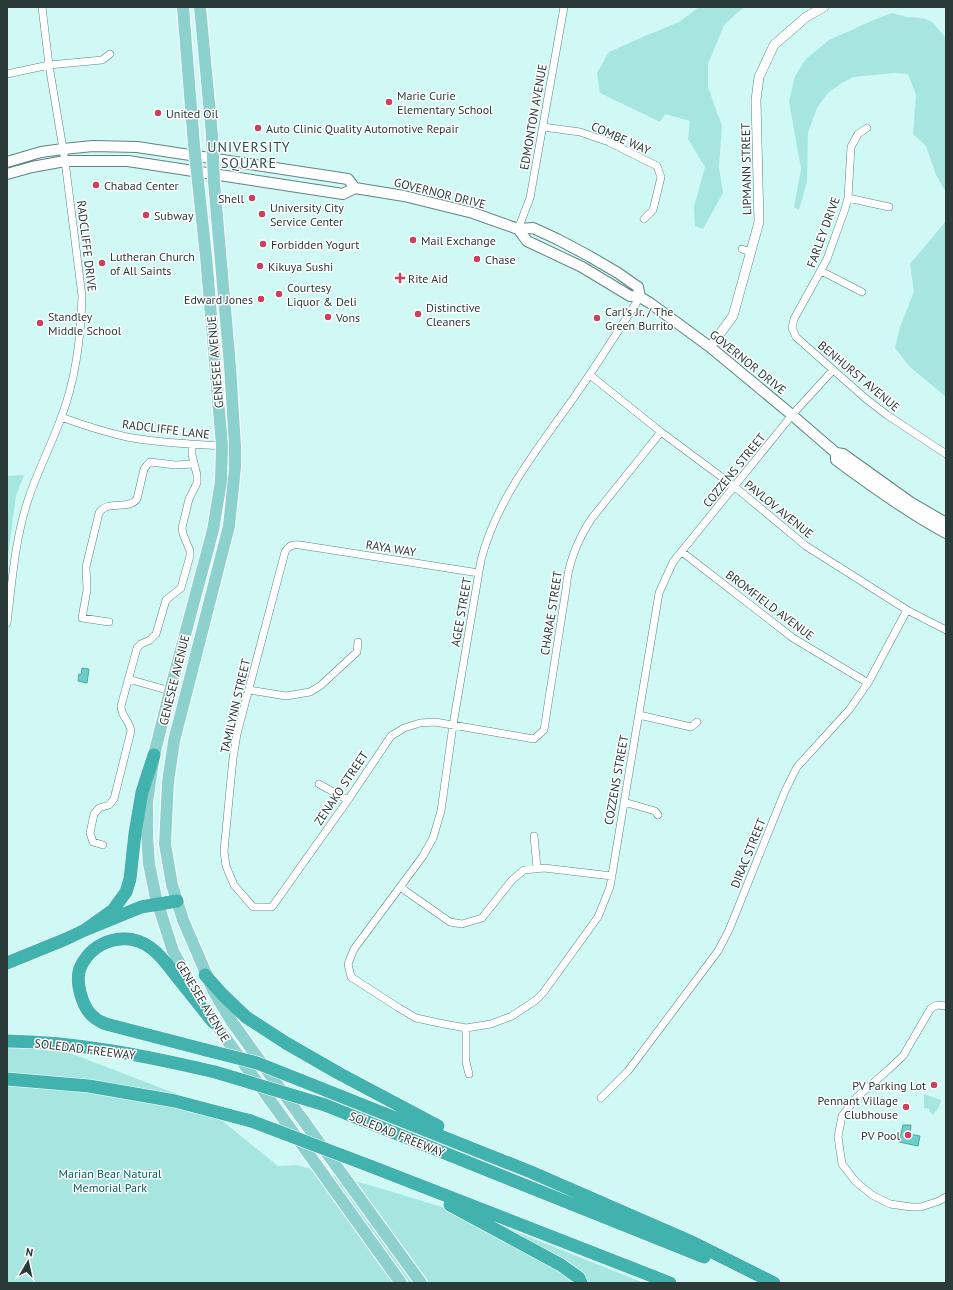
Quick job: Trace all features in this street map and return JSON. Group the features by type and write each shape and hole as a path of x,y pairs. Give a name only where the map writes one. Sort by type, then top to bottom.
{"highway":[{"path":"85,930 113,910 126,892 130,878 135,833 142,792 154,755"},
{"path":"7,963 141,907 177,901"},
{"path":"213,1022 163,959 150,947 132,939 115,939 102,944 89,954 81,967 79,980 80,993 84,1004 94,1018 106,1024 257,1064 300,1080 531,1172 694,1243 774,1283"},
{"path":"205,975 246,1017 286,1043 340,1074 430,1122 531,1172"},
{"name":"SOLEDAD FREEWAY","path":"7,1041 77,1046 140,1055 216,1072 325,1105 771,1283"},
{"path":"7,1079 89,1086 175,1101 251,1121 670,1283"},
{"path":"399,1178 561,1265 579,1278 581,1283"}],"main road":[{"name":"GENESEE AVENUE","path":"183,7 196,171 206,263 222,446 221,481 213,530 154,755 147,802 149,864 153,889 173,951 213,1022 401,1283"},
{"name":"GENESEE AVENUE","path":"200,7 212,135 213,174 230,366 235,468 229,526 174,741 168,782 165,844 172,885 183,920 205,975 232,1022 421,1283"},
{"name":"GOVERNOR DRIVE","path":"7,162 41,152 63,149 93,146 137,147 348,179 354,188"},
{"name":"GOVERNOR DRIVE","path":"7,174 32,167 65,161 128,161 343,194 354,188 417,199 473,213 518,229 533,228 589,256 618,273 638,286 640,297"},
{"name":"GOVERNOR DRIVE","path":"518,229 527,241 582,267 630,296 640,297 710,347 836,453 843,454 910,502 946,523"},
{"name":"GOVERNOR DRIVE","path":"836,453 836,460 866,483 905,509 946,533"},
{"path":"170,691 186,698"}],"street":[{"name":"RADCLIFFE DRIVE","path":"7,622 19,530 28,499 61,417 74,373 80,344 82,296 65,161 49,66 42,7"},
{"name":"EDMONTON AVENUE","path":"518,229 530,198 564,7"},
{"name":"LIPMANN STREET","path":"710,347 733,316 746,251 759,222 756,100 759,77 774,45 806,17 824,7"},
{"path":"7,74 49,66 102,60 110,54"},
{"name":"COMBE WAY","path":"543,127 580,132 609,142 657,166 661,177 653,210 644,219"},
{"name":"FARLEY DRIVE","path":"794,319 827,259 848,198 851,146 858,134 867,128"},
{"path":"848,198 889,207"},
{"path":"821,271 862,292"},
{"name":"AGEE STREET","path":"354,949 400,887 433,838 441,811 453,725 479,573 486,543 493,523 519,477 590,375 640,297"},
{"name":"BENHURST AVENUE","path":"794,319 792,328 796,337 833,370 887,415 946,454"},
{"name":"COZZENS STREET","path":"354,949 348,964 351,977 416,1018 466,1028 491,1024 512,1016 536,1000 543,993 598,917 610,887 659,594 673,562 792,415 833,370"},
{"name":"PAVLOV AVENUE","path":"590,375 661,432 735,487 806,546 907,610 946,630"},
{"name":"RADCLIFFE LANE","path":"61,417 91,428 126,436 167,443 222,446"},
{"name":"CHARAE STREET","path":"453,725 534,739 544,730 567,574 576,546 592,518 661,432"},
{"path":"103,845 93,842 90,833 94,814 99,808 109,805 114,799 131,731 130,725 121,712 121,706 137,648 141,644 150,640 156,634 166,600 181,588 190,556 190,551 182,528 189,499 197,483 197,475 192,455 192,444"},
{"path":"109,622 82,618 87,590 86,567 99,513 102,508 107,506 134,503 137,499 144,469 150,462 175,465 194,464"},
{"name":"TAMILYNN STREET","path":"272,907 253,907 234,885 226,866 224,851 233,758 237,734 285,552 287,548 294,544 300,545"},
{"name":"RAYA WAY","path":"300,545 479,573"},
{"name":"BROMFIELD AVENUE","path":"682,552 793,638 868,683"},
{"name":"DIRAC STREET","path":"601,1098 628,1071 718,951 729,930 785,791 797,767 849,710 868,683 907,610"},
{"path":"249,690 286,696 310,692 320,686 358,652 358,642"},
{"path":"128,680 170,691"},
{"path":"639,715 691,727 697,722"},
{"name":"ZENAKO STREET","path":"272,907 348,800 391,736 404,728 420,723 435,722 453,725"},
{"path":"320,784 348,800"},
{"path":"624,802 655,810 658,815"},
{"path":"534,836 537,868"},
{"path":"400,887 450,922 462,924 482,918 512,880 524,870 537,868 612,876"},
{"path":"946,1006 937,1005 931,1008 902,1056 853,1102 842,1116 838,1137 842,1164 856,1182 872,1195 890,1204 911,1207 921,1207 940,1201 946,1197"},
{"path":"466,1028 466,1062 469,1074"}],"green space":[{"path":"699,7 744,7 724,25 708,64 708,87 722,126 719,167 723,193 703,229 695,226 694,207 705,167 688,139 690,121 665,114 660,122 600,93 597,73 609,52 679,22"},
{"path":"892,13 907,17 923,18 932,22 946,38 946,192 936,175 926,146 913,134 916,95 908,74 894,73 853,77 828,93 817,108 808,133 807,182 799,210 794,207 801,169 789,101 795,76 806,59 829,40"},
{"path":"946,221 946,397 909,366 895,348 900,327 914,292 910,264"},
{"path":"24,475 16,496 7,562 7,476"},
{"name":"Marian Bear Natural Memorial Park","path":"7,1034 23,1035 200,1103 278,1166 297,1165 383,1189 494,1223 644,1283 7,1283"},
{"path":"924,1094 941,1100 939,1107 933,1115 929,1111 930,1109 924,1108"}],"shaded area":[{"path":"82,668 89,669 87,683 78,681"},
{"name":"PV Pool","path":"903,1125 911,1125 910,1134 920,1136 918,1146 899,1142"}],"place":[{"name":"Marie Curie Elementary School","path":"389,102"},
{"name":"United Oil","path":"158,113"},
{"name":"Auto Clinic Quality Automotive Repair","path":"258,128"},
{"name":"Chabad Center","path":"96,185"},
{"name":"Shell","path":"252,198"},
{"name":"University City Service Center","path":"262,214"},
{"name":"Subway","path":"146,215"},
{"name":"Mail Exchange","path":"413,240"},
{"name":"Forbidden Yogurt","path":"263,244"},
{"name":"Chase","path":"477,259"},
{"name":"Lutheran Church of All Saints","path":"102,263"},
{"name":"Kikuya Sushi","path":"260,266"},
{"name":"Rite Aid","path":"400,278"},
{"name":"Courtesy Liquor & Deli","path":"279,294"},
{"name":"Edward Jones","path":"261,299"},
{"name":"Distinctive Cleaners","path":"418,314"},
{"name":"Vons","path":"328,317"},
{"name":"Carl's Jr. / The Green Burrito","path":"597,318"},
{"name":"Standley Middle School","path":"40,323"},
{"name":"PV Parking Lot","path":"934,1085"},
{"name":"Pennant Village Clubhouse","path":"906,1107"},
{"name":"PV Pool","path":"908,1135"}],"district":[{"name":"UNIVERSITY SQUARE","path":"249,156"}]}
